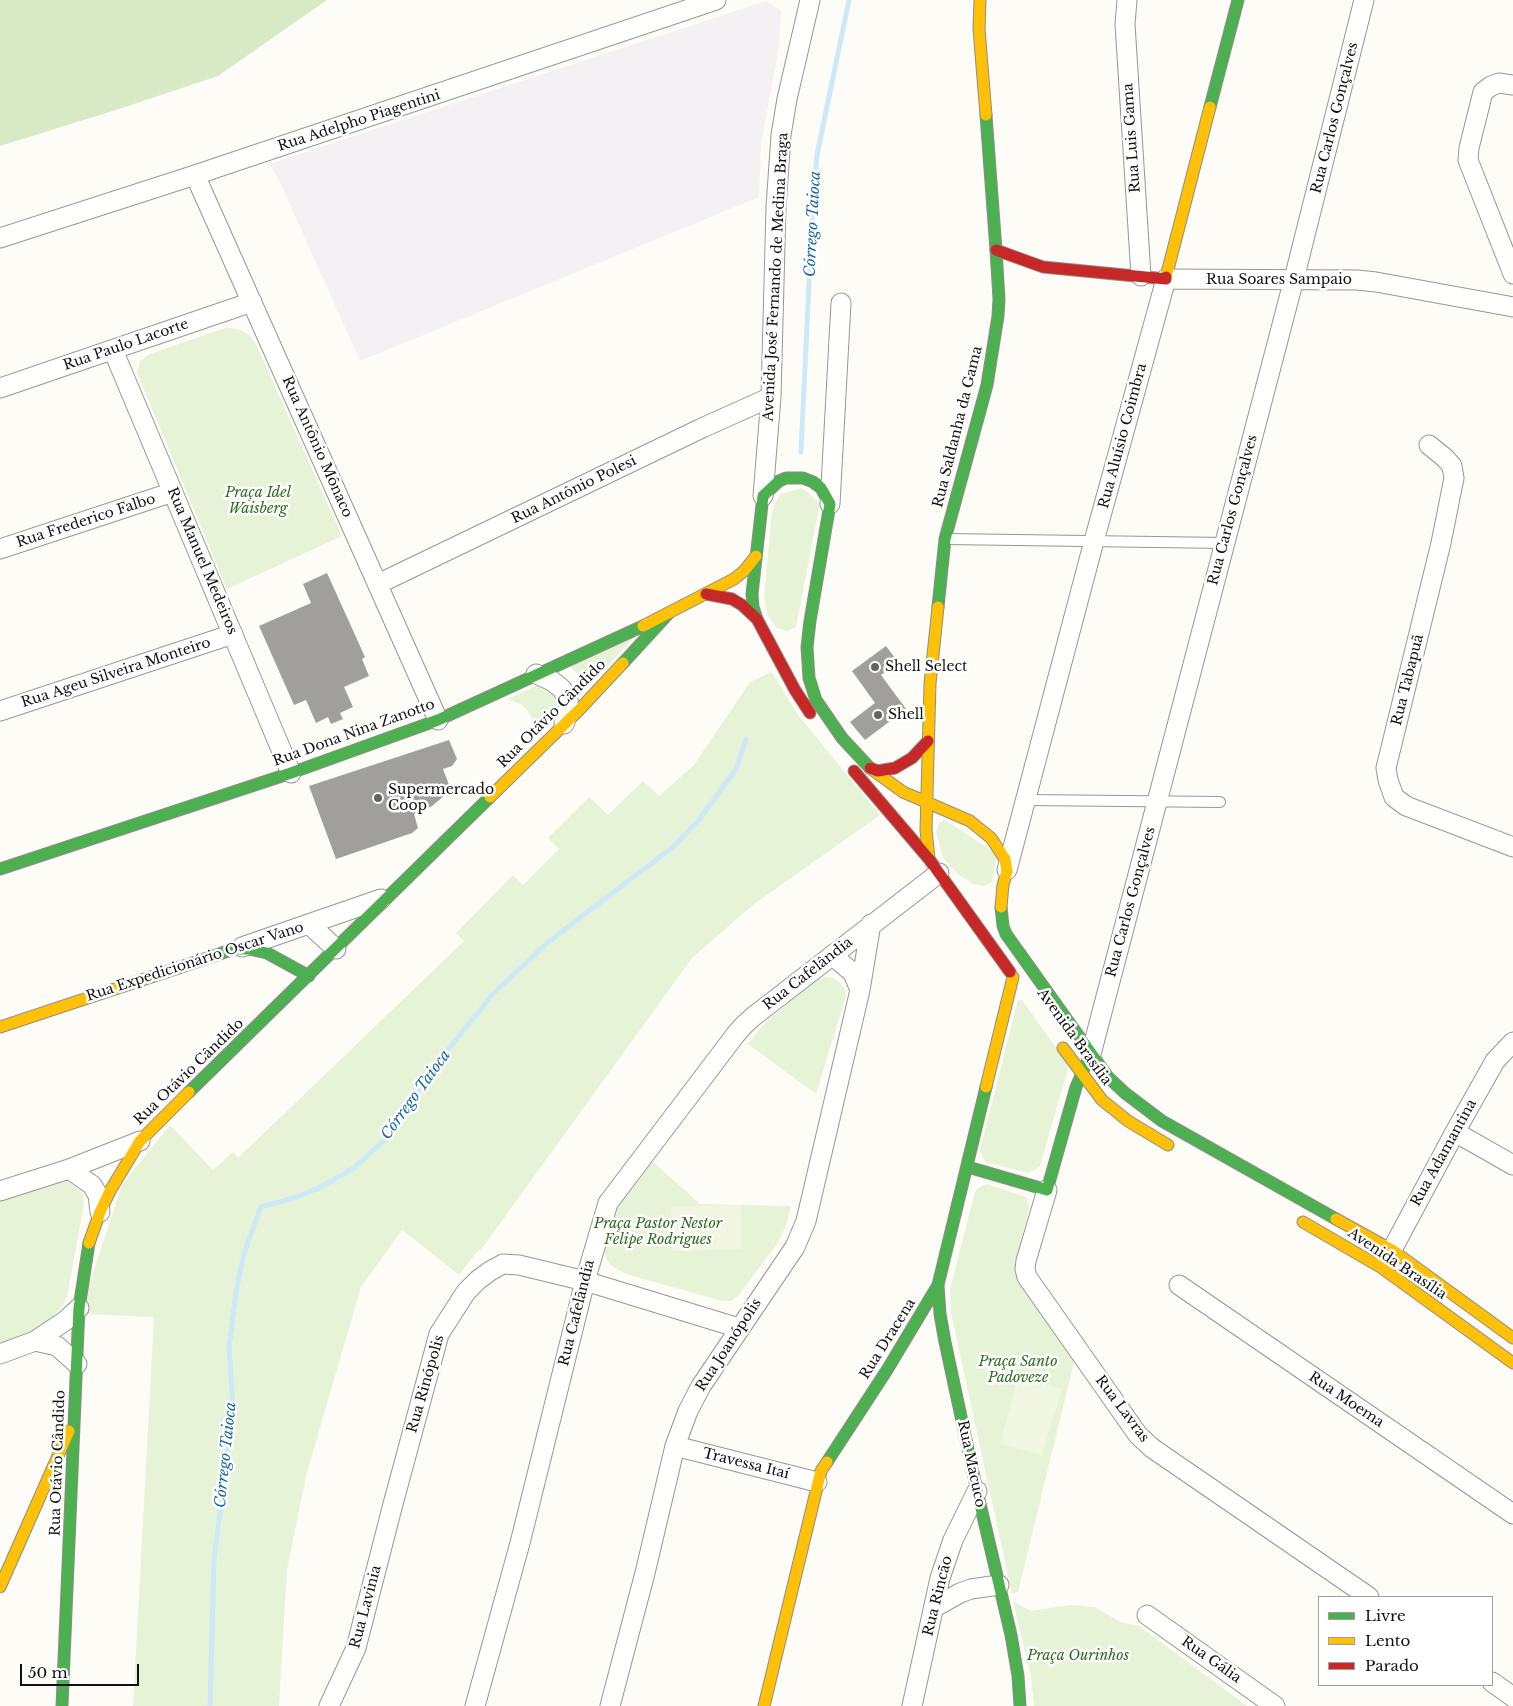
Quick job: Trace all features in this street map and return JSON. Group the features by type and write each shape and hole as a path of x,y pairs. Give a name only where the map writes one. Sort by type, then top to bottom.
{"main road":[{"name":"Rua Saldanha da Gama","path":"938,872 926,841 928,741 930,684 945,539 987,385 994,348 999,299 979,29 980,0"},
{"name":"Rua Aluísio Coimbra","path":"1166,279 1238,0"},
{"name":"Rua Soares Sampaio","path":"996,250 1043,267 1166,279"},
{"name":"Rua Soares Sampaio","path":"1024,273 1043,267"},
{"path":"999,299 1008,288"},
{"path":"763,496 779,481 786,478 803,478 821,488 830,504 810,621 797,632"},
{"name":"Avenida José Fernando de Medina Braga","path":"760,624 751,599 763,496"},
{"name":"Rua Dona Nina Zanotto","path":"0,869 291,772 438,720 668,614 734,579 744,571 756,556"},
{"path":"706,594 732,599 742,605 770,633 778,636"},
{"name":"Rua Otávio Cândido","path":"62,1706 79,1308 88,1247 100,1212 125,1165 140,1141 579,710 668,614"},
{"name":"Avenida Brasília","path":"810,621 807,647 808,668 814,694 842,738 870,768 903,792 958,814 976,825 1002,851 1005,858 1005,878 1001,910 1003,926 1066,1036 1081,1073 1102,1100 1116,1112 1176,1149"},
{"path":"760,624 795,690 818,724"},
{"path":"870,768 884,771 895,768 912,758 928,741"},
{"name":"Avenida Brasília","path":"844,759 938,872 1023,990"},
{"path":"938,872 969,894"},
{"path":"990,893 1005,878"},
{"path":"234,949 267,953 309,976"},
{"name":"Rua Expedicionário Oscar Vano","path":"0,1027 234,949"},
{"name":"Rua Dracena","path":"764,1706 817,1482 824,1464 887,1370 938,1286 1013,977"},
{"name":"Avenida Brasília","path":"1066,1036 1091,1054 1114,1083 1162,1121 1392,1250 1513,1338"},
{"name":"Rua Carlos Gonçalves","path":"1081,1073 1091,1054"},
{"name":"Rua Lavras","path":"1047,1190 1081,1073"},
{"path":"968,1167 1047,1190"},
{"name":"Avenida Brasília","path":"1294,1217 1382,1268 1513,1363"},
{"name":"Rua Macuco","path":"938,1286 942,1342 1011,1634 1018,1676 1020,1706"},
{"path":"887,1370 910,1353"},
{"path":"0,1587 75,1416"}],"street":[{"name":"Rua Adelpho Piagentini","path":"0,238 195,175 716,0"},
{"name":"Avenida José Fernando de Medina Braga","path":"763,496 771,397 776,207 781,135 787,99 810,0"},
{"name":"Rua Luis Gama","path":"1127,0 1125,24 1141,276"},
{"name":"Rua Carlos Gonçalves","path":"1091,1054 1294,279 1364,0"},
{"path":"1513,85 1499,83 1483,92 1469,148 1468,160 1513,274"},
{"name":"Rua Antônio Mônaco","path":"195,175 438,720"},
{"name":"Rua Soares Sampaio","path":"1166,279 1294,279 1376,282 1513,307"},
{"name":"Rua Aluísio Coimbra","path":"1005,878 1094,541 1166,279"},
{"name":"Rua Paulo Lacorte","path":"0,388 252,302"},
{"path":"830,504 840,303"},
{"name":"Rua Manuel Medeiros","path":"113,350 291,772"},
{"name":"Rua Antônio Polesi","path":"378,584 771,397"},
{"name":"Rua Tabapuã","path":"1429,445 1452,466 1454,478 1441,543 1386,768 1388,780 1394,796 1406,806 1513,847"},
{"name":"Rua Frederico Falbo","path":"0,550 173,492"},
{"name":"Rua Ageu Silveira Monteiro","path":"0,711 233,634"},
{"path":"536,674 552,681 562,689 568,700 569,712 564,724"},
{"name":"Rua Cafelândia","path":"475,1706 520,1543 585,1281 604,1212 613,1194 736,1034 754,1016 938,872"},
{"name":"Rua Expedicionário Oscar Vano","path":"234,949 390,896"},
{"path":"308,924 336,949"},
{"name":"Rua Joanópolis","path":"610,1706 645,1573 675,1446 688,1412 701,1386 795,1247 806,1221 860,990 872,924"},
{"path":"831,956 839,960 853,973 860,990"},
{"path":"1066,1036 1100,1020"},
{"name":"Rua Adamantina","path":"1382,1268 1495,1061 1513,1042"},
{"path":"1455,1132 1513,1164"},
{"path":"0,1191 69,1168 140,1141"},
{"path":"69,1168 92,1185 98,1195 100,1212"},
{"name":"Rua Lavras","path":"1047,1190 1026,1261 1027,1277 1138,1435 1152,1448 1367,1596"},
{"name":"Rua Rinópolis","path":"393,1504 439,1334 466,1292 490,1270 503,1264 519,1264 585,1281 740,1328"},
{"name":"Rua Moema","path":"1179,1286 1513,1514"},
{"path":"0,1354 35,1341 65,1321 79,1308"},
{"path":"35,1341 57,1346 77,1364"},
{"name":"Travessa Itaí","path":"675,1446 817,1482"},
{"name":"Rua Rincão","path":"912,1706 940,1578 953,1540 977,1491"},
{"name":"Rua Lavinia","path":"329,1706 356,1648 393,1504"},
{"path":"934,1607 970,1588 999,1585"},
{"name":"Rua Gália","path":"1147,1615 1275,1706"},
{"path":"1493,1683 1513,1697"}],"lane":[{"path":"945,539 1225,543"},
{"path":"1027,800 1220,802"}],"shaded area":[{"path":"766,1 781,10 778,52 761,144 759,197 360,361 280,182 269,164"}],"green space":[{"path":"0,0 327,0 218,76 0,146"},
{"name":"Praça Idel Waisberg","path":"225,328 242,331 249,335 256,344 342,536 227,589 137,373 140,361 150,354"},
{"path":"802,488 820,503 796,627 787,631 777,628 768,616 764,599 772,510 780,494"},
{"path":"639,632 589,686 569,665"},
{"path":"772,672 798,715 880,815 754,904 692,958 483,1247 475,1254 459,1275 402,1230 361,1287 306,1476 287,1570 279,1706 133,1706 154,1317 86,1314 87,1291 122,1185 170,1125 213,1170 233,1152 238,1158 464,941 456,933 513,875 523,885 559,849 548,838 589,797 608,815 643,781 659,796 694,765 750,682"},
{"path":"539,684 553,691 558,700 558,706 555,715 529,740 533,728 532,718 522,705 508,699"},
{"path":"945,820 997,854 992,882 985,886 973,884 958,874 943,858 936,832 940,822"},
{"path":"824,977 832,978 839,982 844,988 846,996 816,1094 748,1044 763,1025 814,981"},
{"path":"1018,1000 1022,1000 1065,1060 1068,1069 1040,1166 1028,1173 985,1162 980,1150"},
{"name":"Praça Pastor Nestor Felipe Rodrigues","path":"652,1161 700,1204 791,1206 786,1226 777,1244 738,1296 731,1301 722,1301 626,1274 612,1266 607,1260 604,1249 613,1213 620,1200"},
{"path":"57,1181 72,1184 82,1194 84,1204 67,1297 63,1305 47,1324 33,1333 0,1344 0,1200"},
{"name":"Praça Santo Padoveze","path":"987,1184 1026,1197 1029,1207 1016,1266 1017,1276 1075,1358 1018,1592 1012,1594 951,1313 950,1290 975,1191"},
{"path":"741,1205 742,1249 672,1251 671,1207"},
{"path":"1018,1376 1062,1389 1042,1455 1000,1444"},
{"name":"Praça Ourinhos","path":"1013,1601 1031,1611 1070,1605 1095,1607 1120,1622 1139,1626 1247,1706 1034,1706 1031,1676"}],"building":[{"path":"327,573 365,657 362,659 369,676 344,687 353,707 340,713 343,719 331,724 328,717 316,723 306,700 294,705 259,626 311,603 303,584"},
{"path":"886,646 898,662 881,675 906,709 865,740 850,722 875,703 852,671"},
{"name":"Supermercado Coop","path":"449,740 457,759 452,766 443,769 451,790 432,806 414,814 418,828 412,833 336,859 309,786"}],"waterway":[{"name":"Córrego Taioca","path":"801,452 813,199 817,155 849,0"},
{"name":"Córrego Taioca","path":"210,1706 214,1560 233,1406 229,1348 236,1292 244,1253 261,1207 297,1197 321,1187 354,1168 391,1134 434,1067 492,995 547,943 673,847 699,820 736,769 746,739"}],"traffic: fast":[{"path":"1210,107 1238,0"},
{"path":"938,607 945,539 987,385 998,316 999,299 986,115"},
{"path":"757,619 753,607 752,594 763,496 779,481 786,478 803,478 821,488 830,504 810,621 807,647 809,678 816,700 842,738 870,768"},
{"path":"623,663 668,614"},
{"path":"0,869 291,773 438,720 643,626"},
{"path":"189,1092 490,797"},
{"path":"1001,907 1006,934 1108,1077 1125,1093 1162,1121 1336,1219"},
{"path":"178,968 234,949 249,949 267,953 309,976"},
{"path":"968,1167 1047,1190 1076,1087 1087,1062"},
{"path":"827,1462 887,1370 938,1285 986,1087"},
{"path":"62,1706 79,1308 89,1243"},
{"path":"938,1285 940,1314 945,1342 977,1491 1011,1635 1018,1676 1020,1706"}],"traffic: slow":[{"path":"980,0 979,29 986,115"},
{"path":"1166,277 1210,107"},
{"path":"643,626 734,579 744,571 756,556"},
{"path":"929,859 926,830 930,684 938,607"},
{"path":"490,797 579,710 623,663"},
{"path":"870,768 903,792 970,821 991,838 1005,859 1007,871 1003,885 1001,907"},
{"path":"0,1027 178,968"},
{"path":"986,1087 1013,977"},
{"path":"1063,1048 1102,1100 1128,1121 1168,1145"},
{"path":"89,1243 110,1191 140,1141 189,1092"},
{"path":"1336,1219 1392,1250 1513,1338"},
{"path":"1303,1222 1382,1268 1513,1363"},
{"path":"0,1587 69,1431"},
{"path":"764,1706 821,1471 827,1462"}],"traffic: jam":[{"path":"996,250 1043,267 1166,279 1166,277"},
{"path":"706,594 732,599 742,605 757,619 795,690 810,713"},
{"path":"870,768 878,771 895,768 912,758 928,741"},
{"path":"854,771 929,859 1010,972"}],"place":[{"name":"Shell Select","path":"875,667"},
{"name":"Shell","path":"878,715"},
{"name":"Supermercado Coop","path":"378,798"}]}
